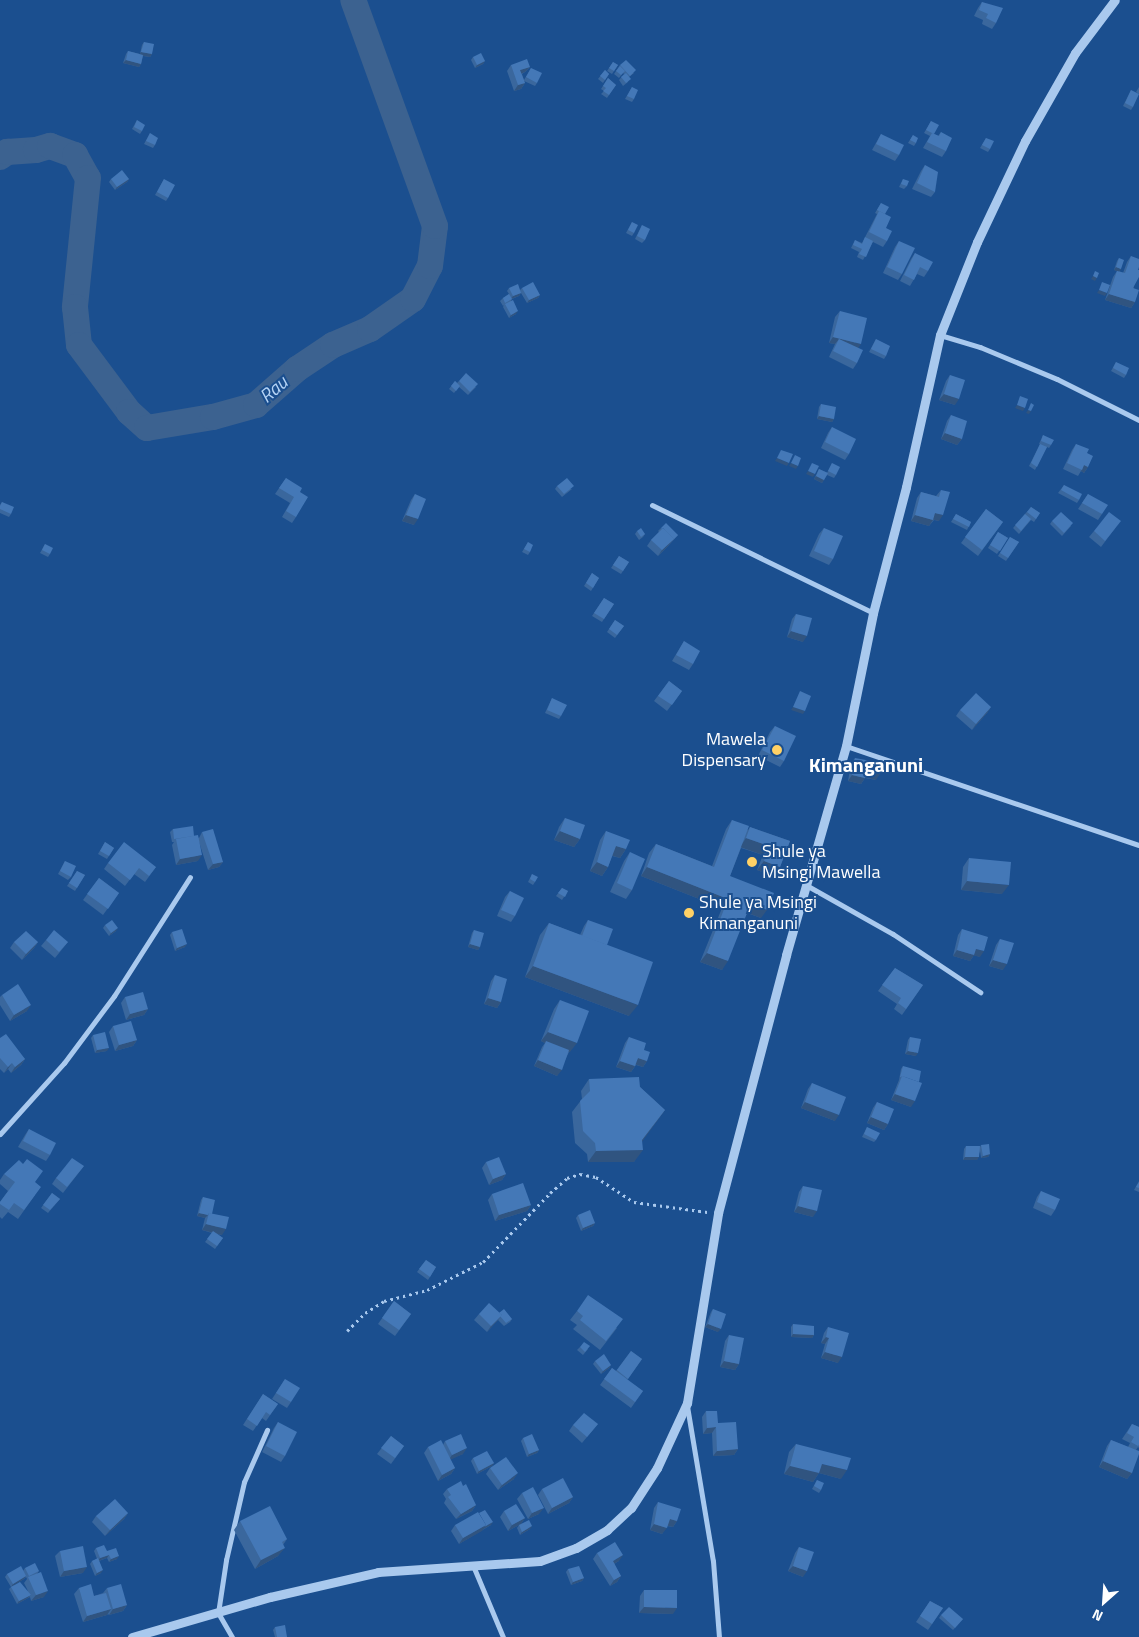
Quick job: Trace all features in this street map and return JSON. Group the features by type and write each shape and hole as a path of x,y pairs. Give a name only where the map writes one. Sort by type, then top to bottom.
{"street":[{"path":"132,1637 378,1572 474,1568 540,1561 576,1548 607,1530 631,1508 657,1468 686,1403 718,1213 806,885 846,746 873,613 906,487 940,335 977,242 1025,141 1075,53 1114,0"},
{"path":"940,335 980,347 1057,379 1139,420"},
{"path":"652,505 873,613"},
{"path":"846,746 1139,845"},
{"path":"0,1134 64,1063 114,996 190,877"},
{"path":"806,885 893,934 980,992"},
{"path":"686,1403 713,1562 719,1637"},
{"path":"232,1637 218,1613 238,1502 267,1430"},
{"path":"474,1568 503,1637"}],"path":[{"path":"347,1331 384,1301 427,1290 483,1262 550,1193 568,1178 580,1174 596,1177 634,1202 718,1213"}],"building":[{"path":"982,2 1003,8 996,23 986,18 988,14 979,10"},
{"path":"144,42 154,44 152,54 141,52"},
{"path":"128,51 143,55 141,64 126,60"},
{"path":"481,53 485,61 477,65 473,57"},
{"path":"527,59 530,67 520,70 525,83 518,85 511,65"},
{"path":"626,60 636,70 630,76 620,65"},
{"path":"613,62 618,65 614,71 609,68"},
{"path":"620,66 625,71 621,75 616,71"},
{"path":"531,68 542,73 537,83 526,77"},
{"path":"605,70 609,74 605,80 600,76"},
{"path":"626,73 631,79 626,83 621,77"},
{"path":"608,78 616,85 609,95 603,91 606,88 603,86"},
{"path":"632,87 638,90 634,99 627,96"},
{"path":"1131,90 1139,94 1133,107 1125,103"},
{"path":"137,120 145,125 142,131 134,127"},
{"path":"931,121 939,125 934,134 926,130"},
{"path":"941,132 952,138 946,151 927,142 932,133 939,136"},
{"path":"150,133 158,138 155,145 146,141"},
{"path":"881,134 904,145 899,155 876,144"},
{"path":"913,135 918,138 916,143 910,140"},
{"path":"986,138 994,141 990,149 982,145"},
{"path":"925,165 938,172 935,192 917,183"},
{"path":"122,170 129,179 117,187 111,179"},
{"path":"164,179 175,185 168,198 157,192"},
{"path":"903,179 909,181 907,186 901,184"},
{"path":"881,203 889,207 885,214 877,210"},
{"path":"879,211 891,217 886,228 892,231 887,241 869,232"},
{"path":"632,222 638,225 634,233 628,230"},
{"path":"642,225 650,229 645,240 637,236"},
{"path":"865,237 873,241 866,257 859,254 862,249 853,245 855,240 862,244"},
{"path":"899,241 915,248 902,274 887,267"},
{"path":"915,253 933,262 928,271 920,267 914,280 904,275"},
{"path":"1131,256 1139,259 1139,277 1133,288 1139,290 1135,302 1109,294 1117,271 1125,273"},
{"path":"1119,258 1124,260 1121,269 1116,267"},
{"path":"1095,271 1099,273 1097,278 1093,276"},
{"path":"533,282 540,295 529,300 522,288"},
{"path":"1102,282 1110,285 1107,293 1099,290"},
{"path":"518,284 521,293 513,296 509,288"},
{"path":"509,294 512,299 505,303 503,298"},
{"path":"513,300 518,311 511,315 505,304"},
{"path":"840,311 867,318 861,344 833,337"},
{"path":"839,339 863,350 857,363 833,351"},
{"path":"876,339 890,346 886,356 871,349"},
{"path":"1116,362 1129,368 1126,375 1113,368"},
{"path":"466,373 478,384 470,392 459,381"},
{"path":"950,375 965,380 959,399 944,394"},
{"path":"455,381 460,386 456,391 451,386"},
{"path":"1020,396 1028,399 1025,408 1017,405"},
{"path":"1031,403 1034,405 1031,411 1028,410"},
{"path":"821,404 836,407 834,419 819,416"},
{"path":"951,415 967,421 962,439 945,433"},
{"path":"832,427 856,439 849,454 825,442"},
{"path":"1043,435 1054,440 1051,445 1041,441"},
{"path":"1040,444 1047,447 1037,467 1031,463"},
{"path":"1076,444 1089,449 1087,453 1093,456 1088,467 1084,465 1082,470 1067,463"},
{"path":"781,450 793,454 789,463 777,458"},
{"path":"795,455 801,458 798,466 791,463"},
{"path":"812,463 819,466 815,474 808,471"},
{"path":"832,463 840,467 836,475 828,471"},
{"path":"819,469 828,473 824,480 816,476"},
{"path":"286,478 302,488 300,492 308,497 296,517 286,511 294,497 279,488"},
{"path":"567,478 574,486 564,494 557,486"},
{"path":"1064,485 1082,494 1079,500 1061,490"},
{"path":"941,490 950,492 943,515 935,513 933,520 915,515 921,492 939,497"},
{"path":"415,494 426,499 418,519 406,515"},
{"path":"1088,494 1108,505 1102,514 1082,503"},
{"path":"2,502 14,507 11,514 0,509"},
{"path":"1031,507 1040,513 1036,519 1027,512"},
{"path":"986,509 1003,522 982,550 965,537"},
{"path":"1061,512 1073,523 1064,533 1052,521"},
{"path":"1109,512 1121,521 1105,541 1094,531"},
{"path":"956,514 971,522 969,527 953,519"},
{"path":"1025,514 1031,519 1021,531 1015,525"},
{"path":"666,523 678,535 674,539 661,528"},
{"path":"641,528 645,534 641,537 637,531"},
{"path":"663,528 674,539 662,550 651,540"},
{"path":"824,528 843,536 833,559 814,551"},
{"path":"998,532 1008,538 1000,551 990,545"},
{"path":"1010,537 1019,542 1008,558 1000,553"},
{"path":"528,542 533,545 530,552 524,549"},
{"path":"45,544 53,548 50,554 42,550"},
{"path":"619,556 629,562 623,571 613,565"},
{"path":"592,573 599,578 593,588 586,583"},
{"path":"604,598 614,604 604,619 594,613"},
{"path":"796,614 812,618 807,636 791,631"},
{"path":"615,620 624,626 617,635 609,629"},
{"path":"684,641 700,651 693,664 676,655"},
{"path":"669,681 682,691 672,705 658,696"},
{"path":"800,691 811,696 805,711 793,707"},
{"path":"976,693 991,707 976,724 960,710"},
{"path":"552,698 567,705 561,716 547,710"},
{"name":"Mawela Dispensary","path":"775,726 796,736 784,761 762,750"},
{"path":"855,758 882,763 880,774 867,771 865,778 852,775"},
{"path":"565,818 585,825 580,839 560,831"},
{"path":"732,820 749,826 730,876 774,893 767,910 751,903 728,961 707,953 728,899 647,867 656,844 714,867"},
{"path":"193,826 194,836 174,839 173,829"},
{"path":"750,827 790,841 780,867 764,861 769,846 746,838"},
{"path":"213,829 223,862 213,864 202,832"},
{"path":"606,831 630,840 626,849 616,846 608,867 597,862"},
{"path":"198,835 202,855 180,859 176,839"},
{"path":"105,842 114,848 109,856 100,851"},
{"path":"124,842 156,867 149,876 139,868 130,880 108,863"},
{"path":"630,852 645,859 632,890 617,883"},
{"path":"969,858 1011,862 1009,885 967,881"},
{"path":"65,861 76,866 71,877 60,871"},
{"path":"77,871 85,875 77,888 69,883"},
{"path":"532,874 538,877 535,882 530,879"},
{"path":"99,878 119,893 108,909 87,894"},
{"path":"562,888 568,891 565,897 558,893"},
{"path":"510,891 524,898 515,916 501,910"},
{"path":"112,920 118,928 111,933 105,925"},
{"path":"588,920 613,929 607,945 582,936"},
{"path":"549,923 653,962 638,1005 533,966"},
{"path":"182,929 187,944 177,948 172,932"},
{"path":"962,929 988,937 984,951 976,949 974,955 957,950"},
{"path":"54,930 68,942 59,952 46,940"},
{"path":"474,930 484,933 480,947 470,944"},
{"path":"26,931 38,942 26,954 14,942"},
{"path":"1000,939 1014,943 1007,964 993,960"},
{"path":"895,968 923,985 906,1009 898,1003 901,998 882,985"},
{"path":"495,975 507,979 501,1002 488,998"},
{"path":"18,984 31,1005 14,1015 2,995"},
{"path":"143,992 148,1009 130,1014 125,997"},
{"path":"560,1000 589,1011 577,1043 548,1032"},
{"path":"131,1021 137,1040 119,1045 113,1026"},
{"path":"105,1032 109,1048 97,1050 93,1035"},
{"path":"6,1034 25,1059 15,1067 12,1063 8,1067 0,1058 0,1038"},
{"path":"629,1037 646,1043 644,1050 650,1052 647,1061 638,1058 635,1066 620,1061"},
{"path":"910,1037 921,1039 918,1053 908,1051"},
{"path":"546,1041 569,1050 562,1070 538,1060"},
{"path":"903,1066 921,1071 919,1082 900,1077"},
{"path":"902,1076 922,1083 915,1101 895,1094"},
{"path":"639,1077 640,1087 665,1110 642,1140 643,1150 596,1151 595,1143 583,1131 580,1101 590,1091 589,1079"},
{"path":"812,1083 846,1097 839,1115 805,1102"},
{"path":"877,1102 894,1109 888,1124 871,1117"},
{"path":"867,1127 880,1133 876,1140 864,1134"},
{"path":"29,1129 56,1143 50,1155 23,1141"},
{"path":"989,1144 990,1154 983,1156 981,1145"},
{"path":"966,1146 980,1146 979,1157 965,1157"},
{"path":"499,1157 506,1174 493,1179 486,1162"},
{"path":"72,1158 84,1166 67,1187 56,1178"},
{"path":"27,1159 43,1171 35,1182 41,1187 24,1210 14,1203 9,1210 0,1202 15,1182 4,1174 19,1160 23,1164"},
{"path":"523,1183 531,1205 499,1215 492,1194"},
{"path":"803,1186 822,1190 817,1211 798,1206"},
{"path":"1041,1191 1060,1199 1055,1210 1037,1202"},
{"path":"52,1193 60,1199 50,1210 43,1205"},
{"path":"203,1197 215,1200 212,1214 199,1213"},
{"path":"590,1210 595,1223 583,1228 578,1215"},
{"path":"209,1213 229,1217 226,1229 206,1224"},
{"path":"213,1231 223,1238 217,1246 207,1239"},
{"path":"426,1260 436,1267 430,1277 419,1269"},
{"path":"588,1295 623,1319 606,1341 580,1320 583,1316 577,1311"},
{"path":"394,1301 411,1314 399,1330 382,1318"},
{"path":"489,1303 502,1315 491,1326 479,1314"},
{"path":"504,1309 512,1319 506,1323 499,1313"},
{"path":"713,1309 726,1314 721,1329 708,1324"},
{"path":"793,1324 814,1326 814,1335 793,1334"},
{"path":"828,1327 849,1333 842,1357 825,1352 829,1338 826,1337"},
{"path":"729,1335 744,1338 739,1364 724,1361"},
{"path":"584,1342 590,1346 585,1352 580,1347"},
{"path":"631,1351 642,1359 628,1379 617,1370"},
{"path":"604,1354 611,1365 603,1371 595,1361"},
{"path":"612,1368 643,1391 635,1402 604,1379"},
{"path":"285,1379 300,1388 291,1402 276,1393"},
{"path":"263,1394 278,1404 270,1415 266,1412 257,1426 247,1419"},
{"path":"706,1411 717,1411 718,1423 736,1422 738,1449 717,1451 716,1427 707,1428"},
{"path":"584,1413 598,1424 587,1437 573,1425"},
{"path":"278,1422 297,1432 285,1456 266,1446"},
{"path":"1132,1424 1139,1427 1138,1446 1131,1442 1134,1437 1127,1433"},
{"path":"461,1434 467,1448 452,1455 445,1441"},
{"path":"532,1434 539,1450 529,1454 523,1438"},
{"path":"391,1436 404,1446 395,1458 381,1448"},
{"path":"441,1440 455,1468 442,1475 428,1447"},
{"path":"1111,1440 1139,1451 1132,1473 1103,1461"},
{"path":"796,1444 851,1458 847,1470 822,1464 819,1473 790,1466"},
{"path":"487,1451 494,1463 479,1471 473,1458"},
{"path":"506,1457 518,1473 502,1485 490,1468"},
{"path":"563,1478 573,1497 552,1508 542,1489"},
{"path":"817,1480 824,1483 821,1490 814,1486"},
{"path":"461,1481 463,1486 466,1484 476,1505 461,1514 448,1497 451,1495 447,1489"},
{"path":"533,1487 544,1508 532,1513 522,1493"},
{"path":"115,1499 128,1513 110,1530 96,1516"},
{"path":"658,1502 681,1509 677,1521 670,1519 667,1528 654,1524"},
{"path":"516,1504 525,1518 512,1525 504,1511"},
{"path":"270,1506 287,1539 282,1542 285,1548 261,1560 240,1521"},
{"path":"485,1510 493,1522 484,1527 486,1525 479,1513"},
{"path":"478,1512 486,1525 463,1538 455,1525"},
{"path":"529,1520 532,1526 522,1532 519,1525"},
{"path":"615,1542 623,1555 613,1561 621,1576 614,1580 597,1553"},
{"path":"104,1545 107,1551 116,1548 119,1556 111,1559 109,1555 100,1558 96,1548"},
{"path":"83,1546 87,1567 64,1571 60,1551"},
{"path":"799,1547 814,1552 807,1571 793,1566"},
{"path":"98,1558 103,1570 97,1573 92,1561"},
{"path":"35,1563 39,1571 29,1576 25,1568"},
{"path":"21,1566 26,1576 13,1584 7,1574"},
{"path":"579,1566 584,1578 573,1582 568,1569"},
{"path":"41,1572 48,1591 36,1595 28,1577"},
{"path":"20,1582 31,1595 19,1601 11,1587"},
{"path":"91,1584 94,1596 106,1593 111,1609 87,1616 79,1588"},
{"path":"121,1584 127,1605 113,1609 107,1588"},
{"path":"644,1590 677,1590 677,1608 644,1607"},
{"path":"930,1601 943,1608 932,1624 920,1616"},
{"path":"949,1607 963,1619 955,1628 941,1615"},
{"path":"285,1625 287,1637 277,1637 275,1627"}],"waterway":[{"name":"Rau","path":"0,157 7,152 36,150 50,146 75,155 88,178 75,307 79,345 129,412 147,428 213,417 256,405 297,369 333,345 370,329 413,299 430,266 435,226 353,0"}],"place":[{"name":"Mawela Dispensary","path":"777,750"},
{"name":"Shule ya Msingi Mawella","path":"752,862"},
{"name":"Shule ya Msingi Kimanganuni","path":"689,913"}],"district":[{"name":"Kimanganuni","path":"866,764"}]}
